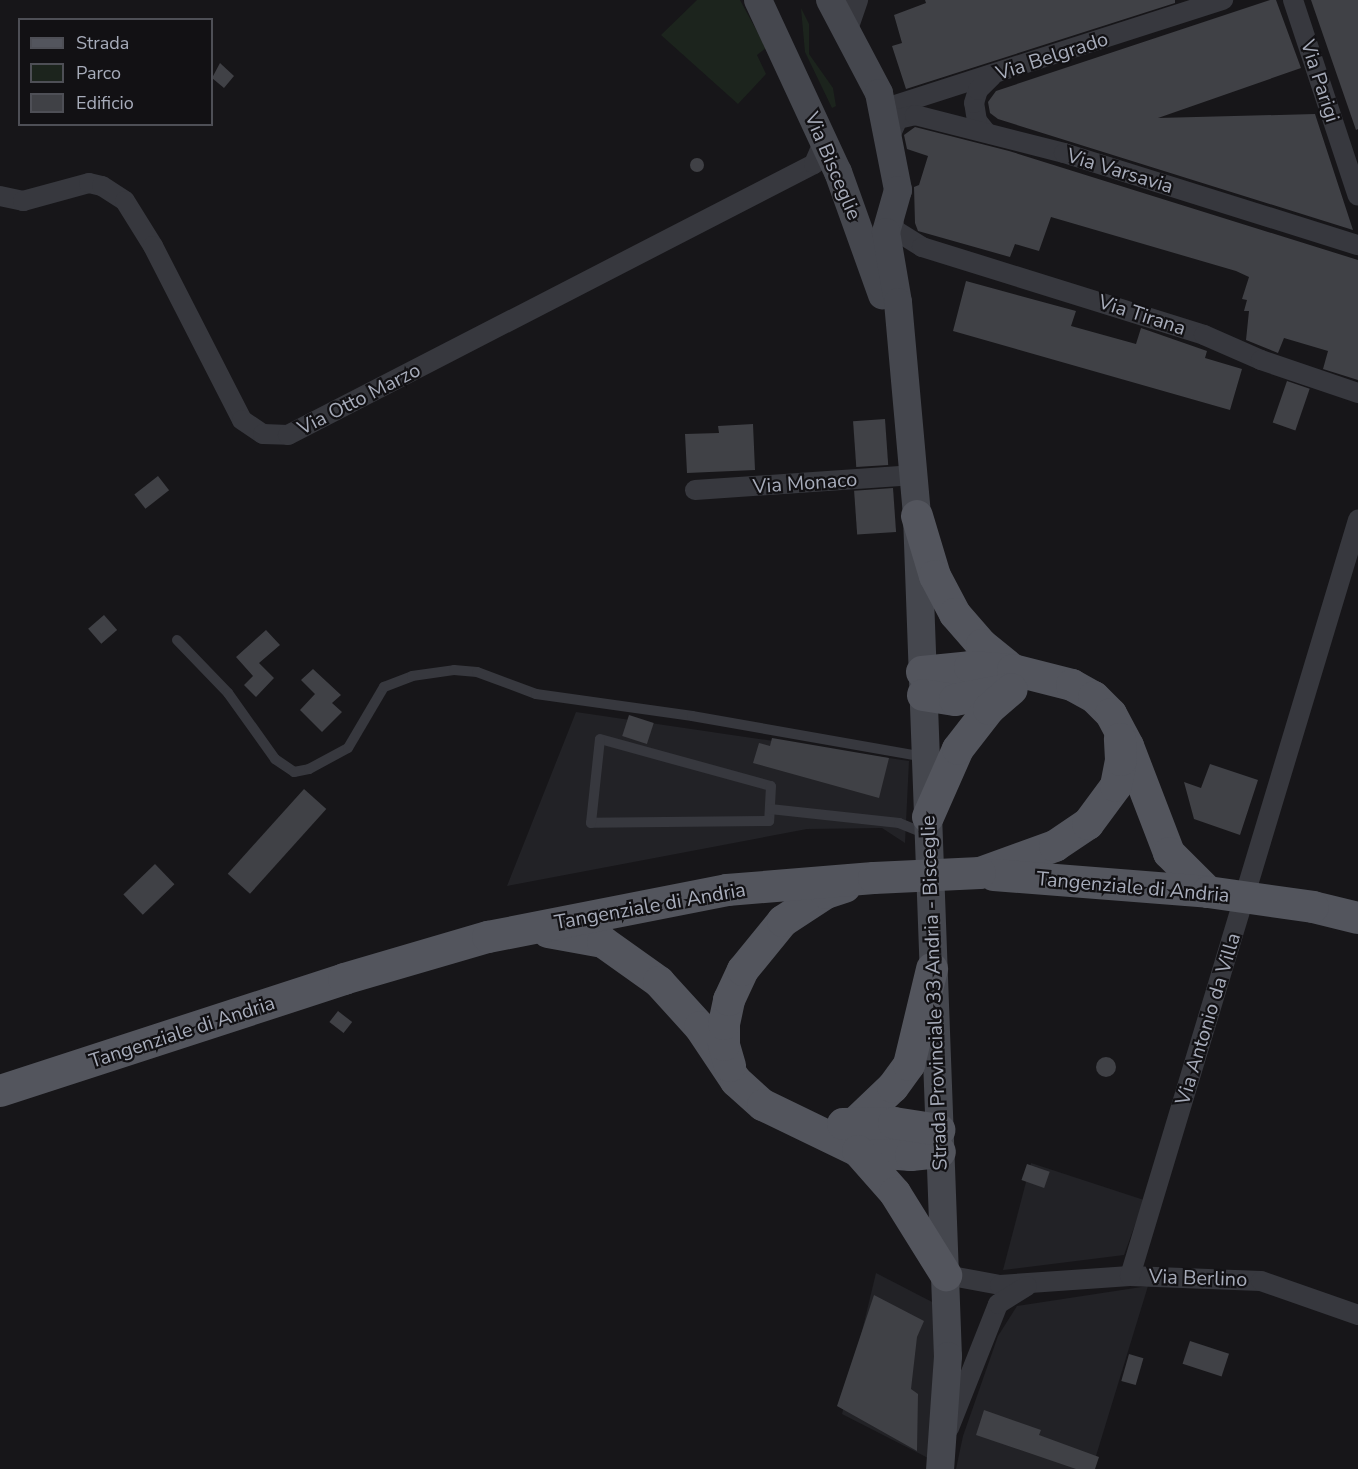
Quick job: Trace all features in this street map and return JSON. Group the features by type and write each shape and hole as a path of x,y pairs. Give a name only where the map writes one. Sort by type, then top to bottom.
{"main road":[{"name":"Via Bisceglie","path":"758,0 830,165 899,336"},
{"name":"Via Bisceglie","path":"831,0 850,13 882,102 895,164 898,189 890,209 886,232 898,302 899,336 914,475 916,516"},
{"path":"830,165 864,202 878,203 890,188 895,164"},
{"path":"916,516 935,576 955,614 982,645 1022,679"},
{"name":"Strada Provinciale 33 Andria - Bisceglie","path":"916,516 932,969 946,1275 945,1439 940,1469"},
{"path":"928,826 958,749 989,709 1022,679"},
{"path":"923,684 955,700 1022,679 1086,691 1102,704 1117,725 1169,853 1208,892"},
{"path":"980,873 1055,846 1098,814 1120,771 1117,725"},
{"name":"Tangenziale di Andria","path":"0,1091 344,979 488,937 727,890 874,878 980,873 1208,892 1313,907 1358,918"},
{"path":"732,1073 724,1045 724,1024 735,984 755,953 783,921 799,910 826,894 874,878"},
{"path":"488,937 547,932 603,942 659,982 700,1027 732,1073 763,1105 801,1123 856,1137 911,1155 940,1141"},
{"path":"856,1137 909,1065 932,969"},
{"path":"856,1137 895,1193 946,1275"}],"street":[{"name":"Via Belgrado","path":"882,102 895,108 1223,0"},
{"name":"Via Parigi","path":"1293,0 1358,196"},
{"path":"986,132 977,121 974,104 978,90 992,76"},
{"name":"Via Varsavia","path":"890,136 894,124 905,115 986,132 1358,245"},
{"name":"Via Otto Marzo","path":"0,196 23,201 89,183 102,186 125,201 153,246 242,420 263,434 288,435 830,165"},
{"name":"Via Tirana","path":"890,209 895,230 922,247 1204,334 1261,360 1358,393"},
{"path":"898,302 899,266 906,253 922,247"},
{"name":"Via Monaco","path":"695,490 914,475"},
{"name":"Via Antonio da Villa","path":"1130,1276 1356,532"},
{"name":"Via Berlino","path":"946,1275 984,1284 1032,1284 1130,1276 1261,1281 1358,1315"},
{"name":"Via Berlino","path":"945,1439 998,1304 1032,1284"}],"lane":[{"path":"177,640 228,693 275,759 294,772 309,769 348,748 384,687 412,676 454,670 477,672 536,694 692,716 926,757"},
{"path":"600,739 771,786 770,809 770,821 591,823 600,739"},
{"path":"770,809 928,826"}],"shaded area":[{"path":"576,712 909,761 905,843 882,828 807,829 507,886"},
{"path":"1031,1163 1144,1200 1124,1255 1003,1270"},
{"path":"876,1273 936,1304 930,1459 842,1414"},
{"path":"1148,1286 1092,1469 956,1469 963,1436 998,1336 1017,1306"}],"green space":[{"path":"697,0 740,0 766,48 757,55 766,74 738,104 661,35"},
{"path":"801,8 809,24 809,54 833,88 836,106 832,108 805,52"}],"building":[{"path":"925,0 1175,0 1175,3 906,89 892,46 902,43 894,15 926,3"},
{"path":"1270,0 1276,0 1301,68 1158,118 1315,114 1353,230 998,119 990,113 988,102 996,91"},
{"path":"1311,0 1358,0 1358,129 1356,130"},
{"path":"220,63 234,76 224,88 213,79"},
{"path":"915,127 1009,151 1358,260 1358,380 1323,369 1328,351 1284,338 1278,353 1246,340 1249,311 1244,311 1247,300 1242,299 1249,277 1236,271 1051,217 1039,251 1015,244 1010,257 918,231 915,223 914,187 919,185 928,156 907,149 904,135"},
{"path":"697,158 702,160 704,165 702,170 697,172 692,170 690,165 692,160"},
{"path":"966,281 1076,311 1071,326 1136,344 1141,328 1207,351 1205,358 1242,369 1230,410 953,331"},
{"path":"1287,381 1310,389 1295,430 1273,423"},
{"path":"885,419 888,465 856,467 853,421"},
{"path":"753,424 755,470 687,473 685,434 719,433 718,426"},
{"path":"158,476 169,490 145,509 134,494"},
{"path":"893,488 896,532 857,535 854,491"},
{"path":"104,615 117,630 101,644 88,629"},
{"path":"266,630 280,645 259,663 274,678 256,697 244,685 253,676 236,657"},
{"path":"313,669 341,695 332,703 342,712 322,732 300,710 315,694 301,680"},
{"path":"629,715 654,723 647,744 622,736"},
{"path":"772,738 889,758 879,798 753,763 759,743 770,746"},
{"path":"1210,764 1258,780 1240,835 1194,819 1184,782 1201,788"},
{"path":"304,789 326,809 250,894 228,874"},
{"path":"155,864 174,884 143,915 123,895"},
{"path":"338,1011 352,1022 344,1033 329,1022"},
{"path":"1106,1057 1113,1060 1116,1067 1113,1074 1106,1077 1099,1074 1096,1067 1099,1060"},
{"path":"1027,1164 1050,1172 1044,1188 1021,1180"},
{"path":"874,1295 924,1321 917,1337 911,1389 918,1394 917,1451 837,1406"},
{"path":"1190,1341 1229,1354 1222,1376 1183,1364"},
{"path":"1129,1354 1143,1358 1136,1385 1121,1381"},
{"path":"984,1410 1041,1430 1039,1435 1099,1457 1095,1469 1076,1469 976,1435"}]}
